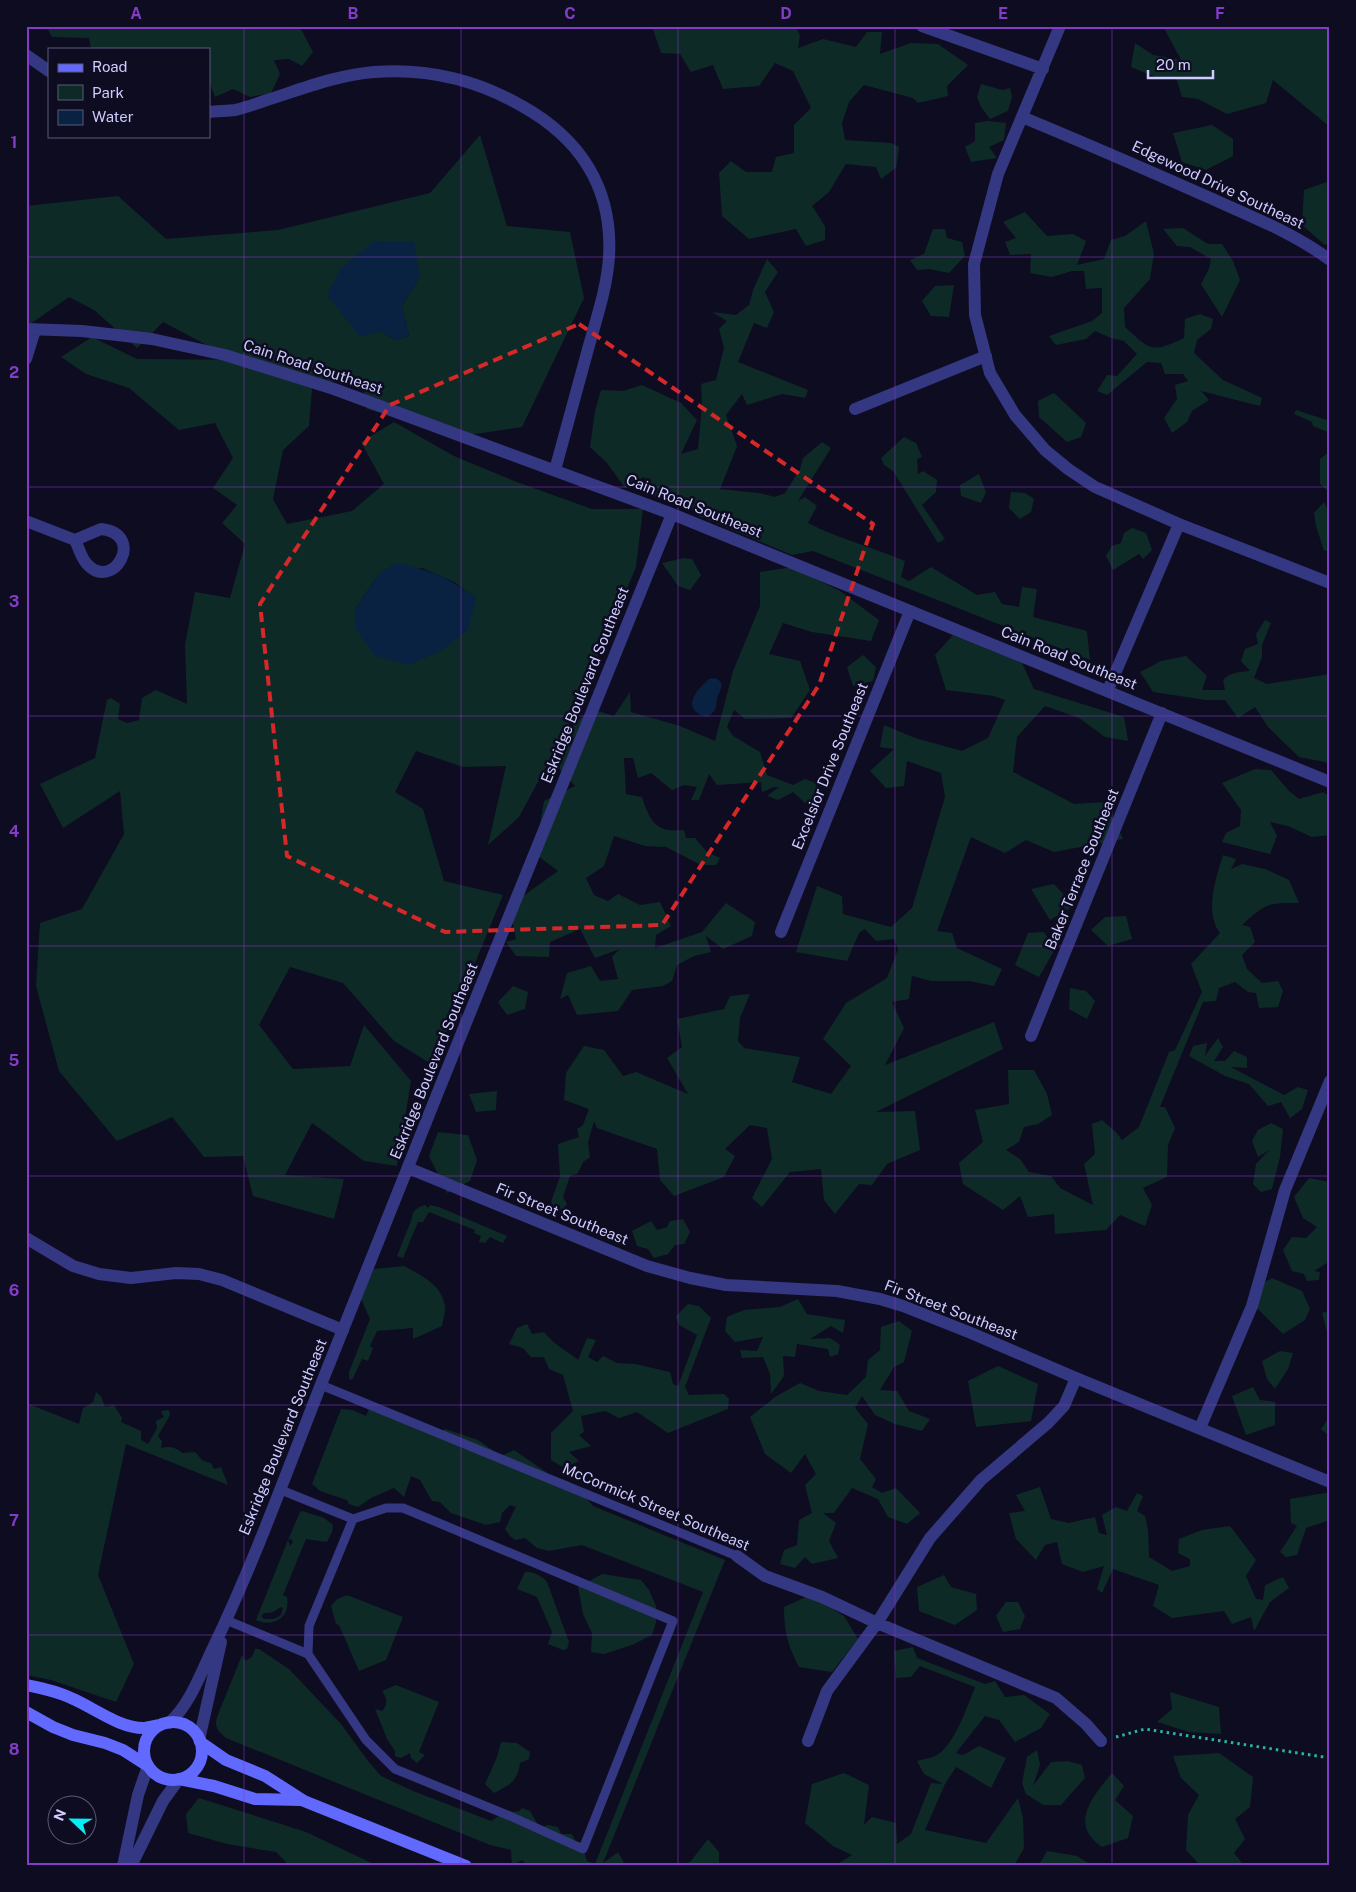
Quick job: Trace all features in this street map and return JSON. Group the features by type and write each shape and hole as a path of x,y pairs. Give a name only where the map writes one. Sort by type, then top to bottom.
{"main road":[{"path":"26,1685 68,1696 91,1707 104,1716 132,1726 144,1728 166,1724 182,1724 190,1728 200,1741 226,1760 265,1776 304,1801 466,1866"},
{"path":"26,1712 53,1727 73,1735 106,1743 123,1750 148,1766 162,1778 171,1780 188,1776 195,1770 202,1752 200,1741"},
{"path":"148,1766 145,1759 146,1742 150,1734 166,1724"},
{"path":"179,1779 214,1786 255,1799 304,1801"}],"street":[{"path":"922,26 1043,69"},
{"path":"1060,26 998,174 974,264 976,315 990,373 1015,415 1053,457 1095,487 1179,524 1330,583"},
{"path":"26,55 48,70"},
{"path":"210,112 236,110 340,78 372,72 405,71 445,76 472,83 508,98 540,116 568,141 586,163 601,191 609,224 609,259 602,296 555,470"},
{"name":"Edgewood Drive Southeast","path":"1022,117 1250,215 1311,246 1330,260"},
{"path":"26,359 31,329"},
{"name":"Cain Road Southeast","path":"31,329 82,331 152,339 225,355 334,389 672,514 1330,782"},
{"path":"855,409 986,356"},
{"name":"Eskridge Boulevard Southeast","path":"166,1724 178,1714 187,1700 226,1620 281,1490 343,1330 672,514"},
{"path":"26,522 75,540"},
{"path":"1108,690 1179,524"},
{"name":"Excelsior Drive Southeast","path":"781,932 910,611"},
{"name":"Baker Terrace Southeast","path":"1032,1036 1162,714"},
{"path":"1200,1428 1252,1306 1285,1190 1330,1081"},
{"name":"Fir Street Southeast","path":"408,1168 647,1266 690,1278 726,1284 837,1291 880,1299 971,1333 1330,1482"},
{"path":"26,1238 73,1266 98,1274 131,1278 176,1273 199,1274 222,1280 343,1330"},
{"path":"808,1742 827,1691 877,1623 930,1538 981,1480 1048,1423 1064,1406 1076,1378"},
{"name":"McCormick Street Southeast","path":"737,1556 765,1576 822,1597 877,1623 1056,1698 1086,1724 1101,1741"},
{"name":"Eskridge Boulevard Southeast","path":"200,1741 226,1620"},
{"path":"123,1866 138,1795 148,1766"},
{"path":"131,1866 163,1801 179,1779"}],"lane":[{"name":"McCormick Street Southeast","path":"321,1385 737,1556"},
{"path":"226,1620 308,1654 366,1740 395,1769 510,1816 583,1849 673,1621 404,1508 386,1508 353,1519 281,1490"},
{"path":"308,1654 310,1626 353,1519"}],"path":[{"path":"1101,1741 1145,1728 1330,1758"}],"highlighted area":[{"path":"579,324 873,524 819,685 662,925 445,932 287,856 260,604 390,405"}],"green space":[{"path":"46,26 263,26 264,29 267,26 298,26 313,52 302,66 289,59 274,60 280,74 271,93 250,97 233,89 215,97 210,84 210,48 91,48 89,38 52,37"},
{"path":"652,26 795,26 800,35 798,48 823,39 856,47 867,32 882,32 880,54 911,43 938,44 968,65 947,86 948,96 918,103 913,98 864,85 849,102 842,123 845,140 891,143 899,147 896,168 881,179 876,167 846,164 829,192 812,206 825,226 825,240 806,246 796,229 749,239 722,216 719,173 731,161 746,172 772,172 776,157 794,153 794,125 811,108 793,71 775,63 759,86 723,89 713,65 691,72 680,54 661,53"},
{"path":"1163,26 1330,26 1330,127 1273,80 1266,103 1227,114 1198,99 1182,97 1176,78 1155,77 1131,67 1135,43 1153,55 1181,60"},
{"path":"981,84 1002,90 1010,88 1012,97 1008,111 990,119 981,107 977,97"},
{"path":"988,121 1006,123 1004,140 989,147 997,158 971,162 965,147 975,141 975,123"},
{"path":"1212,125 1233,139 1233,156 1206,170 1182,162 1173,133"},
{"path":"480,135 507,226 570,232 584,298 522,427 469,435 367,409 362,380 310,384 312,389 309,426 283,450 273,499 287,524 352,511 384,484 361,442 394,422 454,456 514,481 592,509 643,509 636,567 573,717 519,817 488,845 506,766 463,767 416,751 395,792 423,809 444,881 503,895 433,1065 394,1041 343,983 290,967 259,1025 293,1069 350,1066 364,1025 411,1081 397,1166 364,1161 312,1123 285,1175 344,1179 334,1219 253,1196 243,1156 204,1157 172,1117 117,1141 59,1071 36,986 40,923 82,909 124,834 120,791 63,828 40,784 95,758 107,700 111,698 120,704 118,719 127,723 139,720 142,698 156,690 187,704 185,645 195,592 230,598 245,544 222,523 237,505 213,488 233,458 215,423 179,430 129,388 86,374 61,357 92,337 137,359 259,360 222,353 163,322 137,348 94,310 69,297 26,327 26,206 118,196 166,239 278,230 430,193","holes":["420,276 402,306 409,336 395,340 381,331","422,568 454,582 476,598 355,628 355,609 379,574"]},
{"path":"1330,181 1330,243 1325,245 1302,225 1304,190"},
{"path":"1025,212 1047,236 1073,234 1086,241 1077,265 1104,259 1111,240 1125,236 1146,221 1154,254 1150,279 1124,308 1125,327 1147,345 1158,347 1184,338 1185,319 1200,314 1213,319 1211,329 1197,340 1194,353 1223,380 1262,398 1260,406 1201,391 1209,400 1192,411 1187,422 1172,433 1164,418 1177,399 1175,385 1188,381 1183,374 1165,374 1161,363 1147,362 1107,395 1097,391 1107,375 1117,376 1137,354 1124,341 1095,331 1086,339 1056,345 1049,336 1092,321 1102,313 1102,288 1086,289 1084,271 1072,271 1052,277 1030,273 1031,254 1010,255 1005,242 1016,238 1003,222"},
{"path":"1183,228 1208,244 1222,244 1233,261 1240,280 1222,317 1201,284 1209,269 1211,259 1190,247 1177,246 1163,229"},
{"path":"933,229 945,229 947,238 962,242 965,256 949,273 929,269 917,270 910,260 924,254"},
{"path":"767,259 778,272 765,292 774,312 767,328 754,323 738,362 808,390 805,398 782,394 747,405 742,394 726,415 737,446 720,489 759,493 775,497 785,493 800,469 803,458 822,442 831,448 798,501 805,497 817,506 808,523 905,561 901,577 909,581 931,567 977,595 995,592 1002,604 1019,607 1022,587 1037,589 1033,617 1087,631 1090,660 813,551 792,555 699,516 673,492 655,497 644,477 625,488 607,463 590,447 595,411 601,390 623,391 642,385 681,403 697,420 681,454 698,449 702,405 701,384 716,380 724,348 719,329 727,321 712,312 736,315 749,305 753,290"},
{"path":"954,285 949,317 931,316 922,301 935,286"},
{"path":"1054,393 1086,423 1081,437 1067,442 1039,417 1038,401"},
{"path":"1296,410 1330,421 1330,433 1313,426 1312,422 1294,414"},
{"path":"904,437 916,443 922,457 917,459 918,474 923,471 937,480 936,492 922,505 945,539 938,543 893,471 884,465 881,458"},
{"path":"1330,451 1330,490 1328,491 1320,484 1320,459"},
{"path":"979,474 986,492 981,503 961,496 960,485"},
{"path":"1011,492 1025,493 1034,499 1031,512 1020,519 1009,508"},
{"path":"1324,502 1330,515 1330,550 1324,551 1314,513"},
{"path":"1132,528 1146,533 1152,550 1143,559 1139,554 1113,570 1106,556 1112,546 1121,543 1124,533"},
{"path":"684,558 692,559 701,575 690,590 678,586 662,563"},
{"path":"792,567 840,591 879,620 871,641 812,632 783,623 769,654 800,661 810,690 791,718 745,719 734,710 727,727 733,736 760,752 767,775 793,785 805,779 816,783 819,796 805,803 793,792 778,800 767,796 779,787 762,792 761,782 717,785 709,774 699,800 691,800 697,787 684,785 672,790 651,773 638,778 633,758 624,758 626,794 642,797 648,813 655,824 666,829 684,830 686,838 695,838 707,852 720,858 716,865 701,865 666,847 645,846 614,836 604,866 586,878 594,895 608,901 618,894 640,905 660,902 671,926 656,935 655,948 702,932 726,903 755,922 752,936 723,949 706,936 711,952 694,956 677,965 672,981 663,986 632,990 618,1011 577,1015 568,995 560,999 567,973 591,966 600,981 618,979 612,957 620,949 595,958 580,929 550,942 549,957 516,956 506,942 516,939 509,906 558,871 538,856 539,830 544,801 575,786 555,764 573,725 591,709 614,716 630,692 631,712 680,726 715,741 733,671 760,606 760,572"},
{"path":"1265,620 1271,623 1262,645 1262,657 1254,678 1267,684 1330,674 1330,763 1299,757 1268,727 1255,707 1238,718 1225,700 1206,700 1153,692 1140,672 1161,661 1186,656 1207,676 1202,690 1225,690 1223,680 1226,677 1235,673 1250,671 1241,661 1245,649 1258,644 1256,634"},
{"path":"953,635 1022,663 1034,689 1124,717 1128,741 1105,737 1079,718 1045,706 1017,737 1013,772 1074,804 1105,802 1123,839 1054,852 1026,840 1005,853 971,837 937,931 952,933 957,948 1002,969 994,986 969,981 931,981 912,976 909,999 892,1002 904,1028 885,1065 994,1022 1003,1049 876,1112 915,1111 920,1150 887,1164 872,1185 859,1184 835,1214 824,1200 821,1169 790,1172 762,1207 752,1198 772,1159 767,1128 750,1125 725,1149 735,1156 724,1177 674,1196 660,1180 657,1149 597,1128 594,1121 588,1142 590,1157 583,1162 578,1173 570,1176 563,1197 567,1204 563,1209 556,1211 551,1202 560,1176 558,1144 579,1137 577,1129 583,1125 589,1109 564,1100 566,1073 584,1046 604,1050 623,1076 636,1072 688,1094 667,1058 682,1047 677,1019 724,1009 730,996 750,994 740,1018 738,1041 744,1048 800,1057 792,1082 831,1094 851,1066 823,1039 846,1003 887,978 898,949 894,939 876,941 865,929 859,933 847,961 796,952 817,886 842,896 843,914 891,927 912,908 945,797 941,773 907,761 904,786 886,788 870,771 894,749 880,747 884,725 915,738 962,751 988,738 1005,700 994,696 946,690 935,655"},
{"path":"863,655 876,667 873,681 853,686 847,667"},
{"path":"1255,769 1271,770 1289,791 1299,799 1323,792 1330,797 1330,835 1312,837 1288,826 1270,822 1277,836 1270,854 1222,842 1226,833 1240,826 1241,810 1222,783"},
{"path":"1223,855 1236,859 1231,869 1242,864 1265,869 1289,880 1299,903 1280,903 1262,908 1242,925 1250,927 1255,942 1242,955 1247,969 1262,983 1278,981 1283,991 1278,1007 1259,1008 1256,993 1248,992 1235,982 1219,988 1216,1001 1203,1002 1160,1107 1165,1107 1175,1128 1168,1145 1167,1177 1143,1188 1152,1205 1145,1226 1120,1215 1106,1230 1055,1234 1054,1214 1028,1217 1020,1196 1003,1210 963,1184 959,1163 983,1142 975,1110 1009,1104 1008,1070 1034,1070 1047,1094 1052,1115 1038,1124 1024,1127 1019,1142 1006,1150 1020,1159 1029,1172 1051,1176 1060,1188 1093,1205 1084,1164 1095,1154 1092,1124 1102,1120 1122,1140 1139,1127 1169,1052 1175,1050 1202,992 1191,964 1220,933 1215,925 1212,905 1215,884"},
{"path":"1054,884 1074,906 1050,920 1031,889"},
{"path":"1126,916 1132,939 1108,946 1091,930 1105,917"},
{"path":"1044,932 1055,949 1039,977 1015,965 1028,933"},
{"path":"513,986 528,992 525,1009 507,1015 498,1002"},
{"path":"1070,988 1086,991 1095,1001 1087,1019 1069,1009"},
{"path":"1218,1038 1223,1047 1214,1061 1225,1061 1234,1051 1247,1057 1247,1068 1231,1067 1284,1095 1298,1087 1308,1090 1302,1109 1290,1118 1281,1102 1268,1106 1249,1084 1225,1076 1189,1056 1193,1046 1207,1043 1205,1056"},
{"path":"497,1091 496,1110 476,1112 469,1094"},
{"path":"1271,1123 1283,1129 1280,1157 1272,1189 1261,1192 1253,1184 1256,1164 1269,1150 1258,1157 1252,1141 1258,1130"},
{"path":"438,1132 468,1135 477,1160 470,1181 447,1193 429,1156"},
{"path":"1309,1178 1330,1182 1330,1258 1327,1263 1314,1271 1320,1272 1319,1280 1307,1281 1304,1274 1292,1271 1283,1250 1292,1237 1306,1238 1317,1227 1303,1218 1294,1197"},
{"path":"425,1205 428,1208 430,1205 439,1207 507,1236 503,1243 490,1237 485,1243 479,1242 481,1236 474,1233 475,1230 429,1212 423,1222 418,1222 403,1258 397,1256 414,1211"},
{"path":"683,1219 690,1232 684,1244 675,1245 668,1254 654,1258 648,1249 637,1246 632,1231 651,1221 657,1230 667,1227 670,1221"},
{"path":"404,1266 430,1282 440,1292 445,1308 442,1326 413,1339 413,1328 377,1331 370,1346 373,1348 368,1361 362,1359 352,1380 349,1379 349,1372 370,1319 361,1299 374,1269"},
{"path":"1272,1278 1302,1291 1310,1309 1305,1320 1283,1334 1257,1308 1261,1284"},
{"path":"798,1299 807,1314 845,1320 843,1333 831,1326 810,1339 830,1338 840,1345 838,1354 830,1357 828,1349 797,1344 795,1357 783,1356 784,1376 771,1394 770,1374 763,1357 742,1358 740,1350 757,1351 763,1337 735,1342 725,1331 727,1317 744,1310 780,1307"},
{"path":"688,1304 699,1306 711,1318 685,1387 689,1395 724,1394 729,1399 728,1409 668,1433 637,1412 619,1418 605,1411 581,1416 584,1432 579,1435 591,1446 569,1452 579,1461 564,1468 551,1460 551,1433 573,1411 563,1375 549,1369 544,1357 531,1357 523,1348 509,1344 517,1328 527,1324 532,1334 544,1332 556,1344 578,1360 587,1338 596,1340 588,1357 597,1362 603,1356 617,1363 635,1364 670,1372 673,1384 678,1386 697,1335 679,1325 676,1316"},
{"path":"1330,1310 1330,1343 1322,1313"},
{"path":"899,1321 912,1331 904,1362 894,1367 880,1390 897,1391 909,1411 930,1419 922,1431 895,1424 875,1415 862,1396 855,1408 868,1424 860,1459 876,1479 872,1487 882,1493 896,1488 920,1513 907,1524 888,1517 878,1499 852,1488 834,1513 823,1513 836,1523 829,1541 838,1558 812,1564 805,1557 795,1568 780,1564 784,1550 797,1545 799,1520 812,1513 805,1485 816,1474 805,1454 791,1473 765,1454 750,1417 775,1397 800,1383 819,1391 847,1395 866,1377 868,1360 880,1350 881,1327"},
{"path":"1280,1351 1293,1353 1288,1369 1275,1389 1267,1379 1262,1361"},
{"path":"998,1366 1038,1384 1031,1421 976,1427 968,1381"},
{"path":"1253,1387 1260,1400 1275,1402 1275,1425 1246,1435 1232,1396"},
{"path":"96,1392 101,1396 105,1407 114,1405 122,1418 121,1422 141,1431 141,1440 148,1444 157,1428 156,1421 164,1417 161,1411 169,1410 170,1415 158,1436 162,1441 161,1448 172,1447 182,1453 195,1452 203,1461 211,1463 214,1469 221,1467 228,1485 126,1444 98,1575 134,1664 116,1702 51,1680 26,1675 26,1403 79,1424 83,1408 93,1402"},
{"path":"341,1409 352,1410 366,1416 369,1409 437,1435 445,1429 478,1440 501,1456 514,1450 549,1474 569,1482 593,1506 725,1560 603,1863 618,1852 626,1866 528,1866 522,1860 512,1866 511,1850 490,1845 226,1738 217,1729 217,1717 242,1655 245,1661 252,1657 255,1649 259,1649 289,1669 341,1724 381,1776 413,1791 491,1821 502,1814 519,1811 522,1808 530,1811 540,1828 548,1825 558,1827 561,1834 572,1834 576,1842 584,1842 583,1849 587,1861 595,1864 703,1592 582,1545 549,1551 537,1548 525,1538 515,1540 505,1529 516,1507 510,1505 502,1513 500,1522 486,1525 451,1513 440,1502 432,1501 420,1480 411,1476 404,1497 394,1488 371,1498 358,1507 349,1504 347,1500 320,1491 312,1484"},
{"path":"1330,1416 1330,1437 1321,1429"},
{"path":"1040,1487 1051,1519 1069,1523 1095,1517 1099,1533 1107,1535 1102,1515 1116,1507 1127,1511 1137,1493 1143,1496 1137,1511 1145,1516 1148,1530 1149,1557 1172,1571 1190,1566 1190,1559 1178,1553 1179,1539 1202,1530 1230,1526 1256,1560 1246,1576 1256,1599 1263,1600 1265,1585 1283,1577 1289,1588 1270,1602 1254,1631 1251,1617 1232,1624 1224,1611 1172,1618 1153,1606 1159,1585 1113,1569 1102,1593 1097,1589 1104,1566 1083,1572 1062,1564 1057,1542 1045,1545 1036,1560 1016,1539 1009,1513 1025,1511 1016,1495"},
{"path":"1325,1493 1330,1494 1330,1520 1306,1528 1297,1555 1286,1557 1280,1552 1297,1526 1291,1523 1290,1499"},
{"path":"300,1512 324,1518 333,1525 332,1532 327,1542 306,1539 283,1595 287,1597 288,1604 284,1615 275,1622 269,1623 256,1620 288,1540","holes":["291,1539 293,1542 290,1546 288,1540","280,1607 283,1608 281,1615 274,1619 264,1619 261,1616"]},
{"path":"525,1572 537,1574 547,1582 569,1642 567,1649 563,1650 548,1644 552,1632 537,1597 517,1589"},
{"path":"602,1574 641,1580 649,1590 656,1606 656,1622 652,1635 632,1645 604,1654 591,1652 592,1633 583,1614 578,1587"},
{"path":"944,1575 951,1587 976,1594 977,1610 955,1625 919,1611 917,1587"},
{"path":"347,1595 403,1617 386,1660 359,1671 339,1625 336,1624 331,1606 337,1599"},
{"path":"810,1595 844,1616 858,1639 832,1672 799,1667 787,1638 784,1607"},
{"path":"1006,1602 1018,1602 1025,1616 1020,1629 1003,1632 996,1616"},
{"path":"913,1647 917,1658 985,1684 995,1681 1005,1697 1024,1695 1050,1714 1041,1728 1015,1742 999,1720 985,1716 956,1753 963,1755 979,1746 1006,1758 991,1788 956,1767 945,1784 925,1830 986,1843 1018,1798 1023,1818 1024,1848 1014,1866 834,1866 852,1855 833,1846 805,1823 812,1784 844,1773 869,1785 864,1825 872,1817 896,1823 897,1844 911,1834 931,1783 943,1784 924,1774 917,1761 935,1756 946,1747 960,1723 975,1687 920,1666 911,1677 896,1678 894,1651"},
{"path":"396,1685 439,1702 419,1752 425,1755 417,1763 411,1758 410,1753 401,1758 395,1756 395,1751 387,1739 375,1709 382,1711 386,1704 386,1698 382,1691"},
{"path":"1170,1692 1219,1707 1221,1734 1189,1732 1157,1722 1172,1709"},
{"path":"501,1742 517,1743 530,1752 529,1759 520,1763 515,1779 494,1793 485,1784 497,1757"},
{"path":"1037,1750 1040,1765 1033,1786 1051,1762 1067,1761 1082,1765 1085,1778 1061,1805 1043,1805 1026,1794 1022,1783 1027,1757"},
{"path":"1219,1753 1253,1777 1250,1807 1235,1819 1245,1839 1234,1853 1242,1863 1240,1866 1224,1866 1222,1863 1218,1866 1201,1866 1186,1850 1188,1815 1199,1795 1181,1778 1173,1756"},
{"path":"1112,1773 1124,1786 1115,1800 1133,1816 1128,1838 1102,1847 1092,1838 1085,1820 1092,1800"},
{"path":"199,1798 306,1832 378,1866 290,1866 276,1852 227,1844 188,1833 186,1814"},
{"path":"708,1839 719,1852 719,1866 670,1866 690,1862"},
{"path":"1047,1851 1077,1856 1093,1866 1040,1866"}],"water":[{"path":"374,241 414,242 420,276 402,306 409,336 395,340 381,331 360,337 327,295 341,268"},
{"path":"396,563 419,568 438,575 476,598 468,630 441,651 408,665 375,656 355,628 355,609 379,574"},
{"path":"715,678 722,685 715,709 707,717 694,710 693,700 695,694 709,679"}]}
